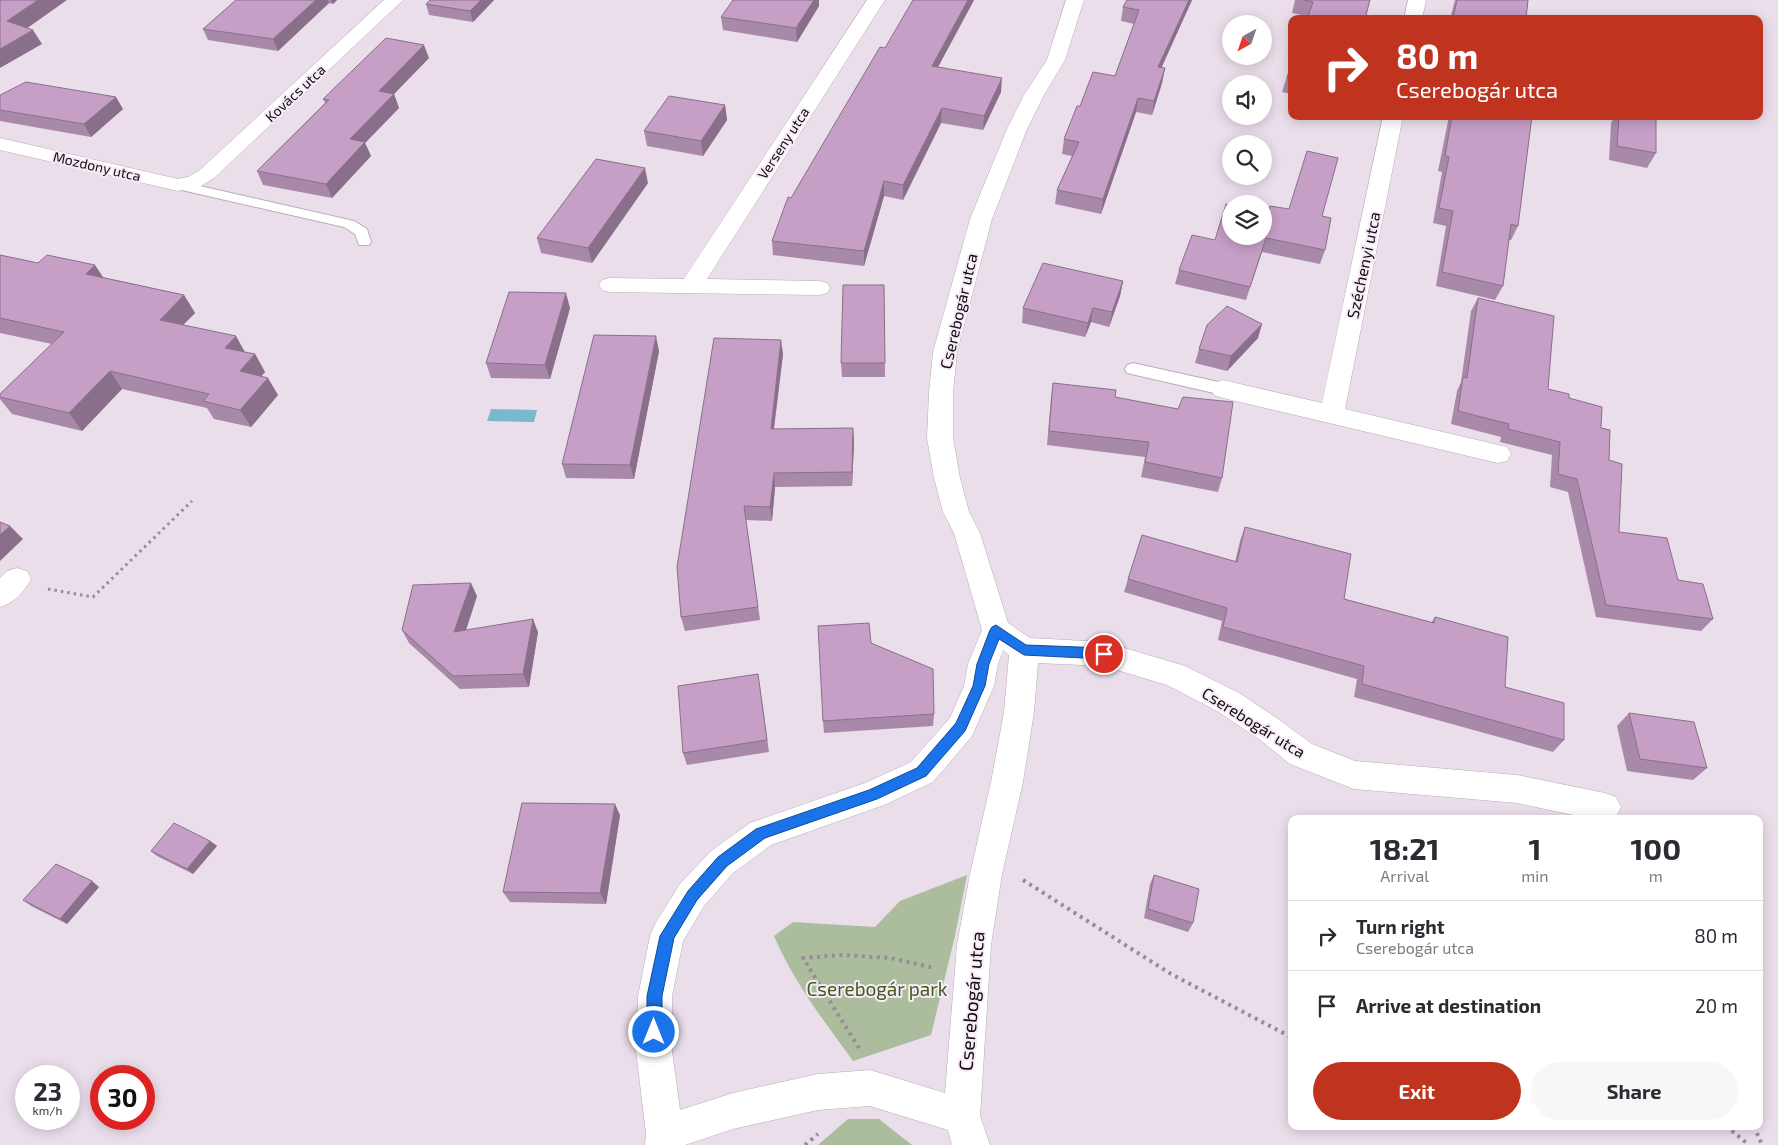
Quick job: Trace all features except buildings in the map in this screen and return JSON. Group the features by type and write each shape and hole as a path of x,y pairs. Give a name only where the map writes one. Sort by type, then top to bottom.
{"street":[{"name":"Kovács utca","path":"186,184 207,174 394,0"},
{"name":"Verseny utca","path":"690,286 876,0"},
{"name":"Cserebogár utca","path":"996,630 967,533 956,512 947,478 940,438 940,393 945,352 980,219 1017,129 1034,94 1056,60 1075,0"},
{"path":"1414,15 1417,0"},
{"name":"Széchenyi utca","path":"1332,414 1392,120"},
{"name":"Mozdony utca","path":"0,144 186,184"},
{"path":"610,285 819,288"},
{"path":"1223,389 1498,454"},
{"path":"966,1130 870,1088 818,1092 732,1111 664,1139 654,1051 654,996 667,936 692,896 722,862 760,834 873,795 922,772 961,727 979,686 983,664 996,630 1024,650"},
{"name":"Cserebogár utca","path":"966,1130 974,946 986,874 1007,782 1019,712 1024,650 1104,654 1175,675 1228,702 1270,730 1300,754 1354,775 1517,789 1605,807"}],"lane":[{"path":"186,184 349,224 362,232 364,242"},
{"path":"1134,369 1223,389"}],"path":[{"path":"10,586 93,597 192,501"},
{"path":"986,874 1020,878 1171,974 1288,1034"},
{"path":"870,1088 865,1057 803,958 842,955 890,958 937,969"},
{"path":"1731,1130 1749,1145"},
{"path":"1756,1130 1762,1145"}],"green space":[{"name":"Cserebogár park","path":"967,875 955,936 931,1035 853,1061 800,985 774,936 793,922 875,927 900,901"},
{"path":"848,1119 879,1119 912,1145 818,1145"}],"water":[{"path":"491,409 537,410 534,422 487,421"}],"route":[{"path":"654,1032 654,996 667,936 692,896 722,862 760,834 873,795 922,772 961,727 979,686 983,664 996,630 1024,650 1104,654"}]}
